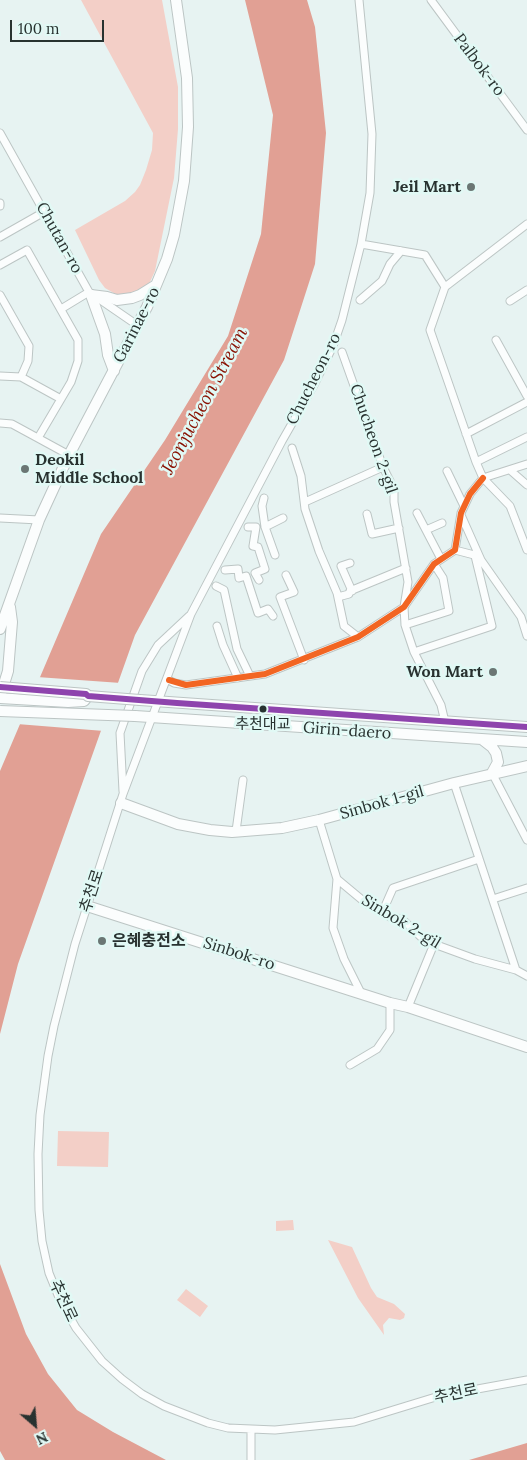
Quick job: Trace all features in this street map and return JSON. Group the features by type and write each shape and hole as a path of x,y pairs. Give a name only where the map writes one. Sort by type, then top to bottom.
{"street":[{"name":"Garinae-ro","path":"0,629 39,520 69,455 158,284 167,260 176,226 184,181 188,127 187,78 176,0"},
{"name":"Chucheon-ro","path":"158,702 191,614 282,441 314,385 333,346 342,320 361,244 370,193 372,134 359,0"},
{"name":"Palbok-ro","path":"431,0 527,130"},
{"name":"Chutan-ro","path":"0,135 90,294 137,325"},
{"path":"0,236 44,212"},
{"path":"527,224 445,287 430,330 483,478 510,506 527,550"},
{"path":"361,244 425,255 445,287"},
{"path":"0,264 27,250 78,340 78,361 71,382 38,438"},
{"path":"360,300 382,281 390,264 402,251"},
{"path":"61,309 90,294 117,300 132,298 158,284"},
{"path":"510,301 527,290"},
{"path":"90,294 105,334 108,354 114,371"},
{"path":"0,295 29,346 28,361 21,377"},
{"path":"496,340 527,396"},
{"name":"Chucheon 2-gil","path":"342,352 382,467 394,489 408,582 404,608 405,625 414,652 441,706 444,722"},
{"path":"0,376 21,377 60,399"},
{"path":"466,434 527,402"},
{"path":"0,423 12,424 69,455"},
{"path":"476,462 527,438"},
{"path":"292,448 301,476 305,510 318,551 338,597 344,626 358,637"},
{"path":"455,550 460,513 470,494 483,478 527,464"},
{"path":"305,502 382,467"},
{"path":"510,470 527,485"},
{"path":"447,471 464,506"},
{"path":"264,498 262,506 265,528 275,555"},
{"path":"417,513 441,559"},
{"path":"414,652 492,626 477,556 460,513"},
{"name":"Chucheon 2-gil","path":"367,514 372,534 399,528"},
{"path":"0,518 39,520"},
{"path":"265,528 284,518"},
{"path":"426,530 442,522"},
{"path":"248,527 256,527 253,546 258,547 265,569 255,573 259,580"},
{"path":"167,679 174,683 186,685 265,674 358,637 404,608 434,564 455,550 477,556 524,616 527,636"},
{"path":"350,563 341,566 352,590"},
{"path":"405,625 448,611 443,578 434,564"},
{"path":"338,597 406,568"},
{"path":"225,570 238,569 239,578 246,576 258,613 268,609 273,616"},
{"path":"286,575 294,592 280,596 304,660"},
{"path":"216,586 224,590 237,650 250,676"},
{"path":"0,697 8,671 12,622 10,605"},
{"name":"추천로","path":"122,798 120,733 142,671 158,645 191,614"},
{"path":"217,626 223,645 238,678"},
{"name":"Girin-daero","path":"0,687 158,702 527,727"},
{"name":"Girin-daero","path":"0,697 68,702 84,701 88,696"},
{"name":"추천로","path":"158,702 122,798 87,906 54,1026 40,1115 38,1154 39,1210 42,1241 60,1300 76,1328 102,1360 122,1379 164,1406 188,1416 228,1428 251,1430 304,1428 360,1422 439,1396 527,1380"},
{"name":"Girin-daero","path":"0,711 135,717 527,742"},
{"path":"482,740 492,747 496,753 498,762 492,773 527,840"},
{"name":"Sinbok 1-gil","path":"122,798 178,824 210,830 236,831 282,828 319,820 454,782 527,766"},
{"path":"236,831 243,780"},
{"path":"454,782 516,970"},
{"name":"Sinbok 2-gil","path":"319,820 338,879 360,899 390,917 402,919 422,938 434,944 475,959 516,970 527,976"},
{"path":"382,913 393,888 479,859"},
{"path":"338,879 333,928 344,959 361,993"},
{"path":"493,899 527,888"},
{"name":"Sinbok-ro","path":"87,906 527,1046"},
{"path":"408,1007 434,944"},
{"path":"350,1065 378,1049 390,1030 390,1003"},
{"path":"251,1430 251,1460"}],"shaded area":[{"path":"81,0 162,0 178,87 178,129 174,178 155,271 149,284 136,293 119,296 105,288 99,280 75,230 125,201 135,192 146,170 152,150 153,133"},
{"path":"58,1131 109,1132 108,1167 57,1166"},
{"path":"293,1220 294,1230 276,1231 276,1221"},
{"path":"328,1240 352,1247 377,1297 394,1304 405,1314 404,1318 400,1320 389,1318 383,1325 384,1335 358,1298"},
{"path":"186,1289 208,1306 200,1317 177,1300"}],"water":[{"name":"Jeonjucheon Stream","path":"245,0 307,0 315,27 326,133 315,264 284,360 135,635 18,964 0,1034 0,771 101,534 165,440 228,336 261,234 273,115"},
{"path":"0,1264 26,1334 48,1374 77,1410 113,1432 166,1460 5,1460 0,1451"},
{"path":"527,1443 527,1460 469,1460"}],"pier":[{"path":"37,677 121,683 104,731 17,724"}],"transit line":[{"path":"169,680 186,685 265,674 358,637 404,607 434,564 455,550 461,513 470,494 483,478"},
{"path":"0,687 177,703 527,727"}],"place":[{"name":"Jeil Mart","path":"471,187"},
{"name":"Deokil Middle School","path":"25,469"},
{"name":"Won Mart","path":"493,672"},
{"name":"추천대교","path":"263,709"},
{"name":"은혜충전소","path":"102,941"}]}
